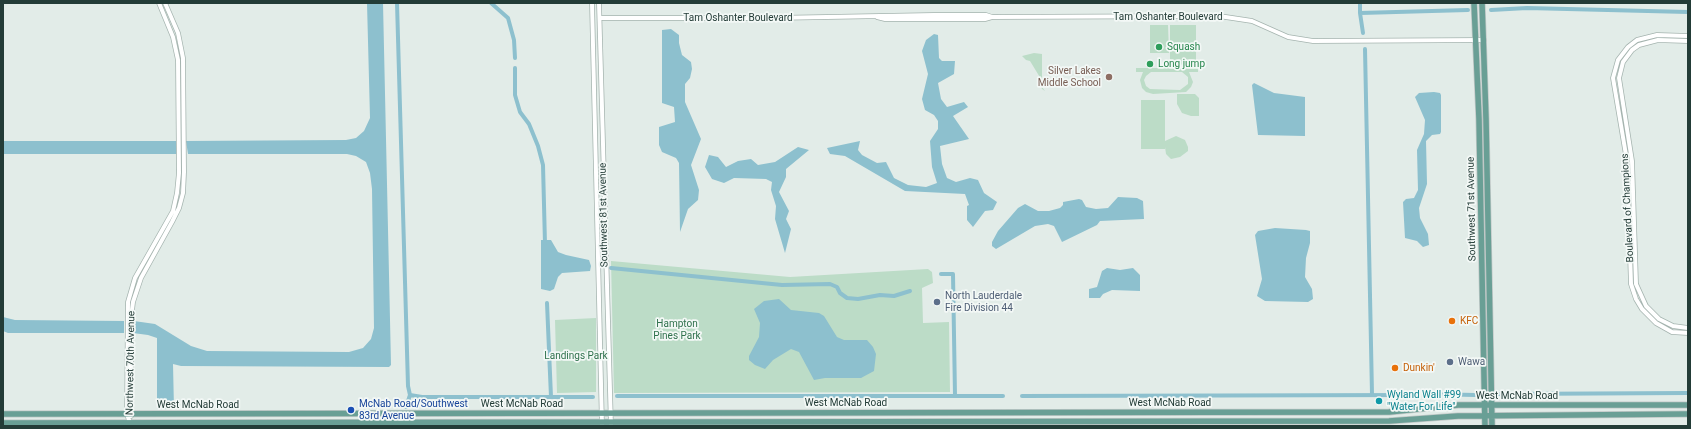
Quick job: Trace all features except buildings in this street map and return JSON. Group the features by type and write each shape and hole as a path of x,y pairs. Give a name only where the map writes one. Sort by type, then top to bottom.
{"main road":[{"name":"Southwest 71st Avenue","path":"1474,3 1477,40 1485,426"},
{"name":"Southwest 71st Avenue","path":"1482,3 1490,286 1492,426"},
{"path":"1478,103 1482,114 1486,119"},
{"path":"1479,119 1486,131"},
{"path":"1481,217 1483,224 1484,278 1490,286"},
{"path":"1482,286 1486,293 1487,327 1491,335"},
{"name":"West McNab Road","path":"3,414 1389,412 1458,405 1688,405"},
{"path":"714,412 714,422"},
{"path":"899,421 908,416 934,416 940,413"},
{"name":"West McNab Road","path":"3,423 611,424 899,421 1389,421 1485,416 1688,414"}],"street":[{"name":"Northwest 70th Avenue","path":"130,423 128,302 135,278 173,211 178,180 178,60 173,37 159,3"},
{"name":"Northwest 70th Avenue","path":"129,414 131,318 133,302 141,278 179,208 183,193 183,58 178,33 165,3"},
{"name":"Southwest 81st Avenue","path":"592,3 602,424"},
{"name":"Southwest 81st Avenue","path":"599,3 611,424"},
{"name":"Tam Oshanter Boulevard","path":"600,18 877,17 884,15 986,15 992,17 1219,16 1252,21 1288,37 1301,40 1484,40"},
{"name":"Boulevard of Champions","path":"1688,36 1657,35 1637,40 1628,46 1618,60 1613,78 1627,161 1631,284 1636,299 1642,309 1656,323 1672,332 1688,333"},
{"name":"Boulevard of Champions","path":"1688,41 1658,40 1640,45 1632,50 1623,62 1619,78 1632,161 1636,284 1646,306 1659,319 1673,326 1688,328"}],"green space":[{"path":"1150,25 1168,25 1169,53 1150,53"},
{"path":"1170,25 1196,25 1196,64 1170,65"},
{"path":"1034,53 1042,54 1042,87 1045,91 1042,89 1038,79 1041,79 1030,61 1026,60 1022,56"},
{"path":"1136,68 1198,68 1198,72 1189,72 1193,82 1191,87 1186,92 1153,94 1146,92 1142,88 1140,80 1143,72 1136,72","holes":["1151,72 1182,72 1188,77 1188,84 1180,90 1150,89 1146,86 1144,80"]},
{"path":"1177,94 1195,94 1199,98 1199,116 1191,116 1182,113 1177,104"},
{"path":"1141,100 1165,100 1165,141 1176,136 1185,140 1188,151 1180,157 1171,159 1166,154 1165,147 1165,149 1141,149"},
{"name":"Hampton Pines Park","path":"611,261 790,277 928,269 932,272 933,283 922,288 923,323 949,322 950,392 614,393"},
{"name":"Landings Park","path":"596,318 596,392 557,393 555,320"}],"water":[{"path":"367,3 383,3 391,365 389,367 181,366 173,364 174,409 157,409 157,338 133,333 134,321 155,324 191,346 207,351 349,352 363,348 371,339 374,328 372,189 370,173 366,162 356,156 347,154 188,154 186,141 346,140 356,138 364,131 370,118"},
{"path":"671,29 679,35 682,55 691,62 692,69 690,78 685,84 685,102 701,139 691,165 699,190 698,200 688,209 680,232 679,163 676,158 662,152 659,145 659,127 675,122 674,107 662,103 662,30"},
{"path":"934,34 938,35 939,58 942,61 955,61 954,74 938,83 941,99 947,107 964,102 968,107 953,116 969,139 940,146 942,164 947,178 956,182 970,178 978,180 984,193 997,202 993,210 985,211 973,227 967,220 967,206 969,205 965,194 905,191 845,156 830,154 827,148 860,141 858,150 862,155 877,163 886,162 894,178 908,185 926,187 937,183 932,167 930,141 938,129 938,121 934,115 925,110 922,99 928,74 922,51 926,40"},
{"path":"1254,83 1274,93 1305,97 1305,136 1258,135 1252,85"},
{"path":"1419,93 1440,93 1441,95 1441,132 1440,134 1432,135 1426,141 1427,184 1419,208 1420,218 1428,234 1429,245 1423,247 1417,241 1405,238 1403,202 1406,199 1414,198 1418,190 1417,150 1424,134 1425,120 1415,97"},
{"path":"3,141 177,141 177,154 3,154"},
{"path":"798,147 809,150 786,169 786,177 779,192 789,211 786,219 791,229 785,253 775,219 776,206 771,190 772,182 766,179 734,178 724,183 712,179 705,167 709,155 718,157 726,167 738,161 751,159 758,165 775,162"},
{"path":"1118,197 1137,198 1143,201 1144,219 1100,221 1097,225 1062,242 1054,226 1048,224 1035,226 996,249 992,246 992,242 998,231 1018,208 1025,204 1038,211 1049,211 1060,208 1063,205 1063,202 1079,199 1082,200 1086,207 1096,209 1108,208"},
{"path":"1275,228 1310,231 1310,243 1306,258 1305,277 1312,289 1313,299 1308,302 1265,301 1257,296 1262,279 1255,235 1258,231"},
{"path":"541,240 551,240 558,252 589,260 591,266 590,271 562,273 558,277 554,289 550,291 541,289"},
{"path":"1107,268 1120,270 1133,268 1140,275 1140,291 1112,290 1103,294 1100,298 1089,298 1089,289 1097,287 1102,271"},
{"path":"779,299 791,310 819,313 824,316 837,337 844,340 867,340 873,347 876,354 874,371 861,378 825,378 814,380 799,352 791,349 773,360 765,369 755,365 749,360 749,356 759,337 760,323 754,309 764,301"},
{"path":"3,317 15,320 124,321 124,333 8,333 3,331"}],"waterway":[{"path":"397,3 408,386 410,395 422,397 593,397"},
{"path":"491,3 508,18 514,40 515,58"},
{"path":"1360,3 1360,13"},
{"path":"1491,10 1527,8 1688,12"},
{"path":"1363,33 1360,13 1468,10"},
{"path":"1365,49 1372,394"},
{"path":"515,68 515,95 520,112 529,124 538,146 543,165 545,244"},
{"path":"611,268 782,285 830,284 837,287 840,293 847,298 858,299 880,295 894,296 910,291"},
{"path":"941,274 953,274 955,396"},
{"path":"547,303 551,397"},
{"path":"1498,394 1688,393"},
{"path":"1429,394 1475,395"},
{"path":"406,407 410,395"},
{"path":"1022,396 1413,395"},
{"path":"617,396 1003,396"}],"place":[{"name":"Squash","path":"1159,47"},
{"name":"Long jump","path":"1150,64"},
{"name":"Silver Lakes Middle School","path":"1109,77"},
{"name":"North Lauderdale Fire Division 44","path":"937,302"},
{"name":"KFC","path":"1452,321"},
{"name":"Wawa","path":"1450,362"},
{"name":"Dunkin'","path":"1395,368"},
{"name":"Wyland Wall #99 \"Water For Life\"","path":"1379,401"},
{"name":"McNab Road/Southwest 83rd Avenue","path":"351,410"}]}
